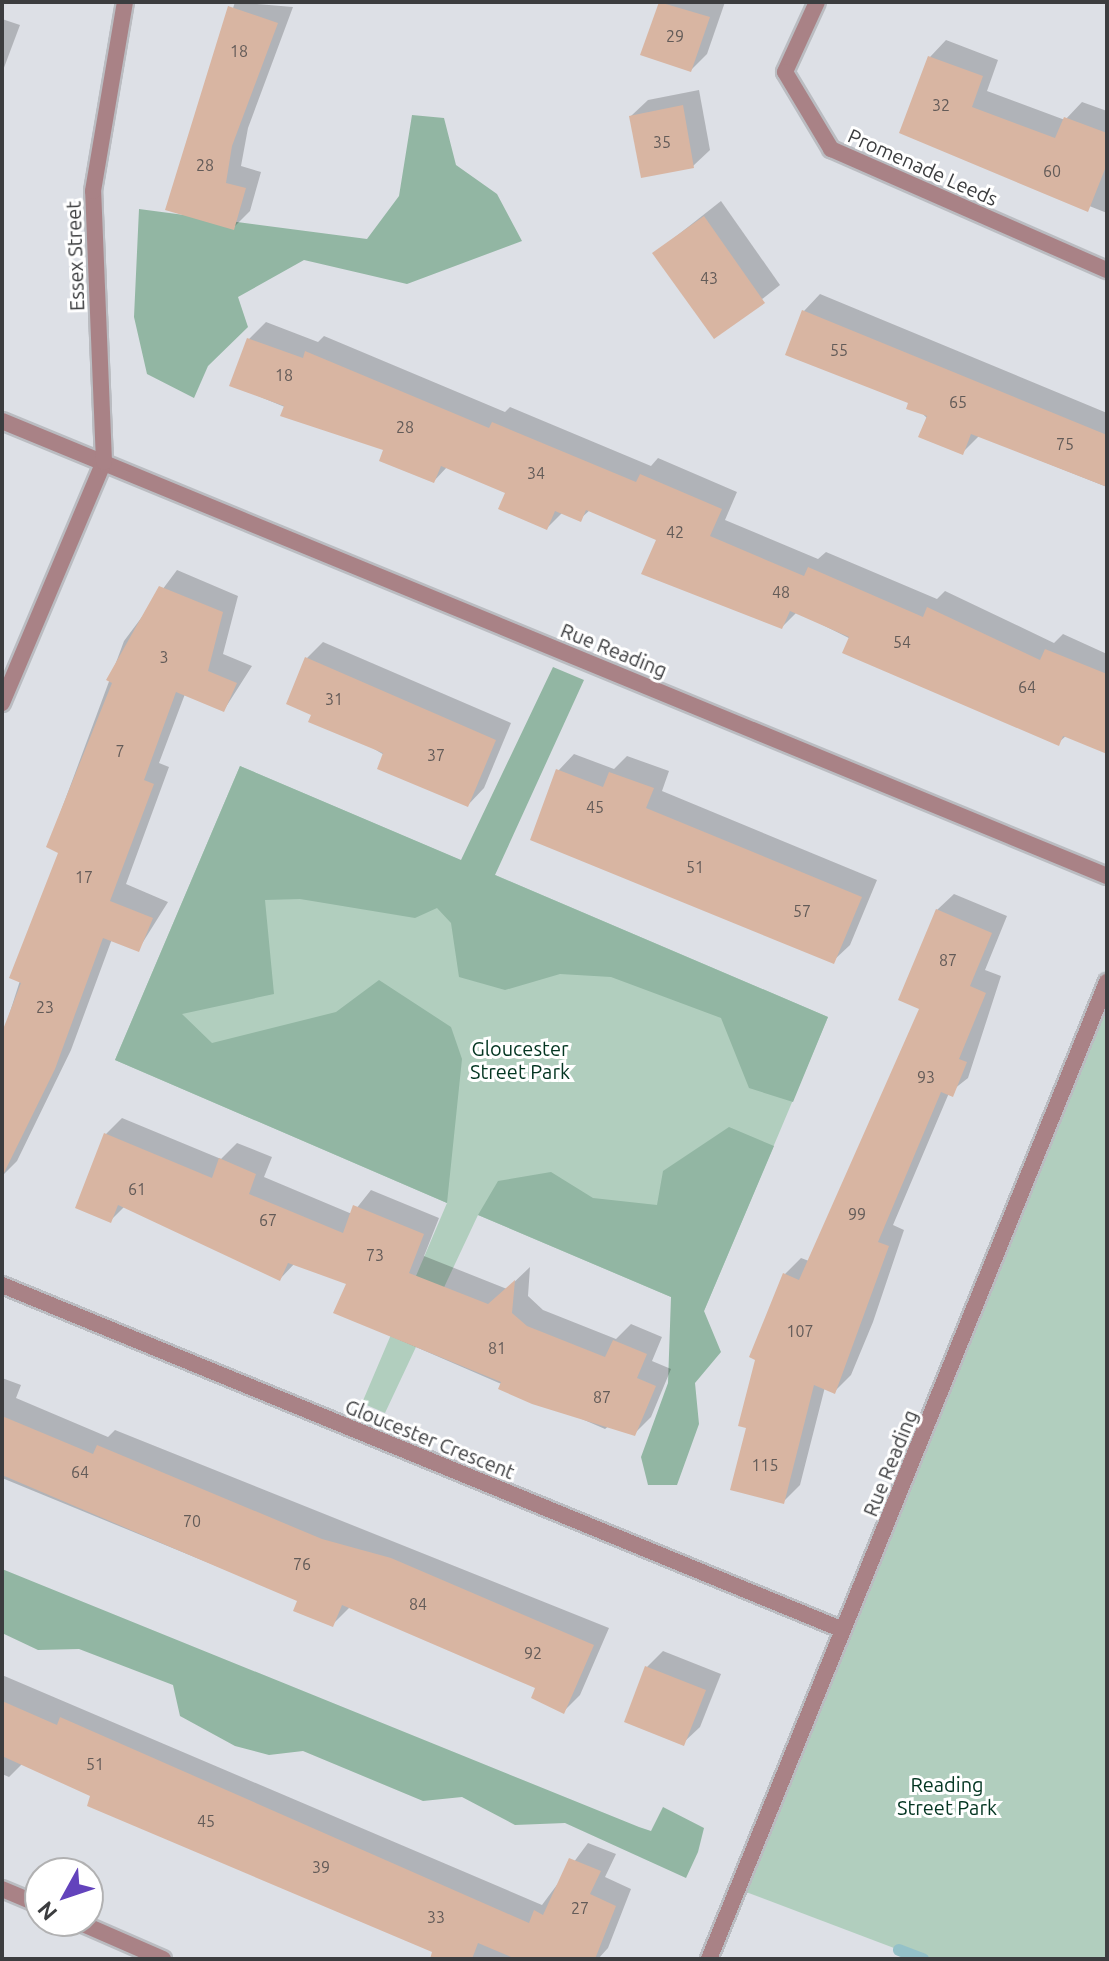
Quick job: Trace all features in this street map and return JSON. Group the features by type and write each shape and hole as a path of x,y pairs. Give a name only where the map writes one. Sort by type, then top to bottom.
{"street":[{"name":"Essex Street","path":"104,462 93,191 125,2"},
{"name":"Promenade Leeds","path":"817,2 785,72 831,149 1107,270"},
{"name":"Rue Reading","path":"2,421 1107,876"},
{"path":"2,703 104,462"},
{"name":"Rue Reading","path":"709,1959 1107,982"},
{"name":"Gloucester Crescent","path":"2,1285 843,1630"},
{"path":"2,1889 24,1898"},
{"path":"104,1933 163,1959"}],"green space":[{"path":"412,115 444,118 456,165 497,194 522,241 407,284 304,260 238,297 248,327 208,366 194,398 147,374 134,317 139,209 367,239 399,196"},
{"path":"553,667 584,680 495,875 828,1017 793,1102 749,1088 721,1018 611,977 560,974 505,990 459,977 451,923 437,908 415,918 300,899 265,900 274,994 182,1014 212,1043 336,1012 379,980 451,1027 462,1059 447,1203 115,1060 240,766 461,860"},
{"name":"Gloucester Street Park","path":"240,766 828,1017 704,1311 478,1215 385,1413 362,1403 447,1203 115,1060"},
{"name":"Reading Street Park","path":"1107,982 1107,1959 923,1959 738,1889"},
{"path":"729,1127 774,1146 704,1311 721,1352 695,1383 699,1424 677,1485 648,1485 641,1457 668,1383 671,1297 478,1215 498,1181 551,1172 593,1198 657,1205 663,1171"},
{"path":"2,1569 639,1827 651,1831 663,1807 704,1828 698,1852 686,1878 565,1823 515,1825 462,1797 423,1801 303,1751 269,1755 235,1746 180,1716 173,1685 79,1649 38,1650 2,1633"}],"building":[{"path":"659,2 710,17 691,72 640,55"},
{"path":"228,6 278,23 232,146 226,183 246,188 234,230 165,210"},
{"path":"928,56 983,76 972,107 1055,138 1064,117 1107,133 1107,164 1088,212 899,133"},
{"path":"683,105 694,168 641,178 629,116"},
{"path":"704,216 765,303 714,339 652,253"},
{"path":"802,310 1107,435 1107,487 971,434 963,455 918,437 927,416 906,409 908,403 785,355"},
{"path":"247,338 303,358 305,351 489,428 492,422 636,482 640,474 722,509 710,536 804,576 808,567 923,617 927,607 1040,660 1045,649 1107,674 1107,754 1063,736 1059,746 842,653 849,637 790,611 782,629 641,574 656,540 586,510 581,522 555,511 547,530 498,509 505,493 441,466 434,483 379,461 383,450 280,416 284,406 229,386"},
{"path":"159,586 223,612 208,671 237,683 224,712 176,692 144,780 154,784 110,901 153,918 139,952 103,938 55,1069 2,1177 2,1032 21,983 9,978 58,853 46,847 112,683 106,680"},
{"path":"305,657 496,740 468,807 377,769 383,753 308,722 311,715 286,704"},
{"path":"556,769 603,787 609,772 654,788 646,808 862,897 834,964 530,840"},
{"path":"936,909 992,933 970,986 986,993 959,1059 967,1062 953,1097 941,1092 878,1242 889,1246 835,1394 814,1385 784,1504 730,1490 746,1428 738,1426 755,1360 749,1357 783,1273 799,1280 919,1009 898,1000"},
{"path":"104,1133 212,1178 219,1158 256,1174 249,1194 343,1233 353,1205 424,1234 409,1273 488,1304 515,1280 512,1313 527,1326 605,1357 613,1340 647,1354 637,1378 656,1386 635,1436 532,1404 498,1389 501,1382 333,1313 346,1284 288,1263 280,1281 118,1205 111,1223 75,1208"},
{"path":"2,1416 93,1454 97,1445 322,1539 391,1558 594,1645 564,1714 531,1698 535,1688 342,1605 333,1627 293,1611 297,1601 2,1475"},
{"path":"645,1666 706,1690 684,1746 624,1722"},
{"path":"2,1701 57,1725 60,1717 529,1923 534,1910 543,1915 569,1858 601,1871 590,1894 616,1906 595,1959 516,1959 478,1943 472,1959 430,1959 432,1952 87,1806 90,1796 2,1756"}],"waterway":[{"path":"899,1950 923,1959"}]}
